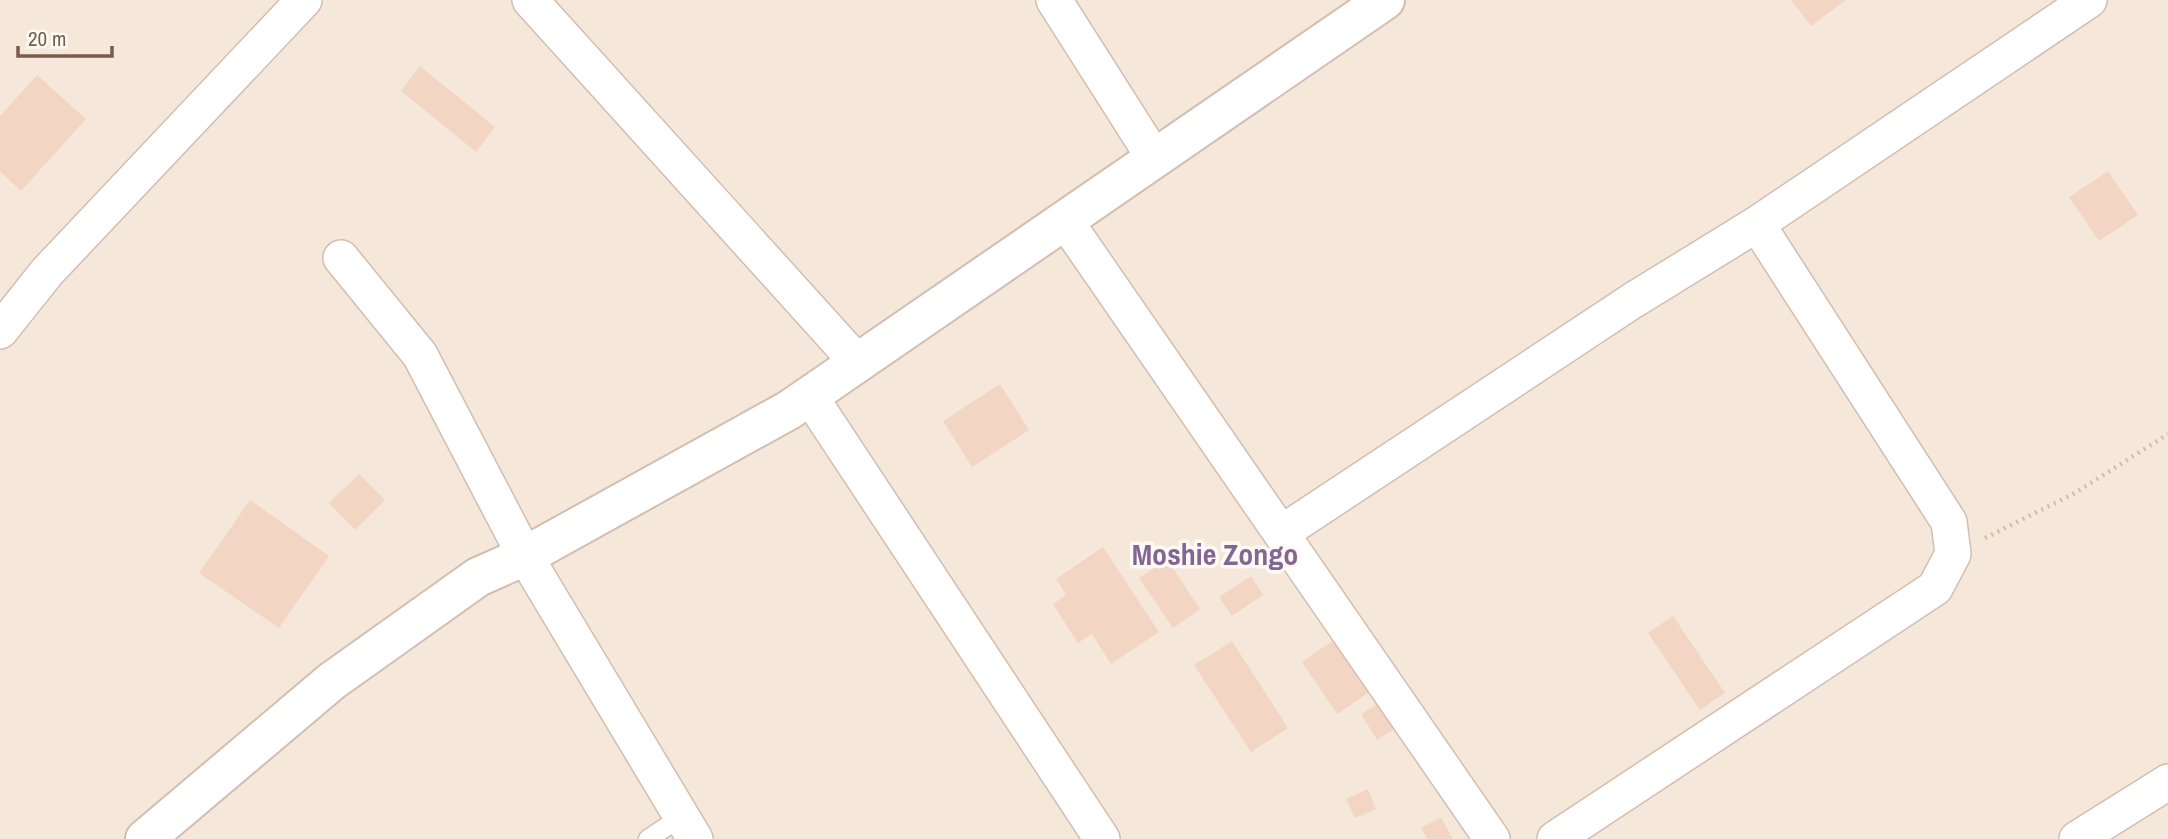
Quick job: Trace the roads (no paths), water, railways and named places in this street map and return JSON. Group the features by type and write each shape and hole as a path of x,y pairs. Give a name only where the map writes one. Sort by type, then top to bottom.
{"street":[{"path":"0,331 47,272 304,0"},
{"path":"530,0 858,363"},
{"path":"1054,0 1155,159"},
{"path":"145,839 332,681 478,577 524,556 789,410 1385,0"},
{"path":"1283,532 1632,301 1757,224 2080,2"},
{"path":"1065,219 1492,839"},
{"path":"1555,839 1935,588 1953,554 1949,522 1757,224"},
{"path":"341,258 420,355 524,556 688,828"},
{"path":"808,395 1102,839"},
{"path":"2077,839 2168,782"}],"lane":[{"path":"648,839 688,828"}],"district":[{"name":"Moshie Zongo","path":"1215,554"}]}
